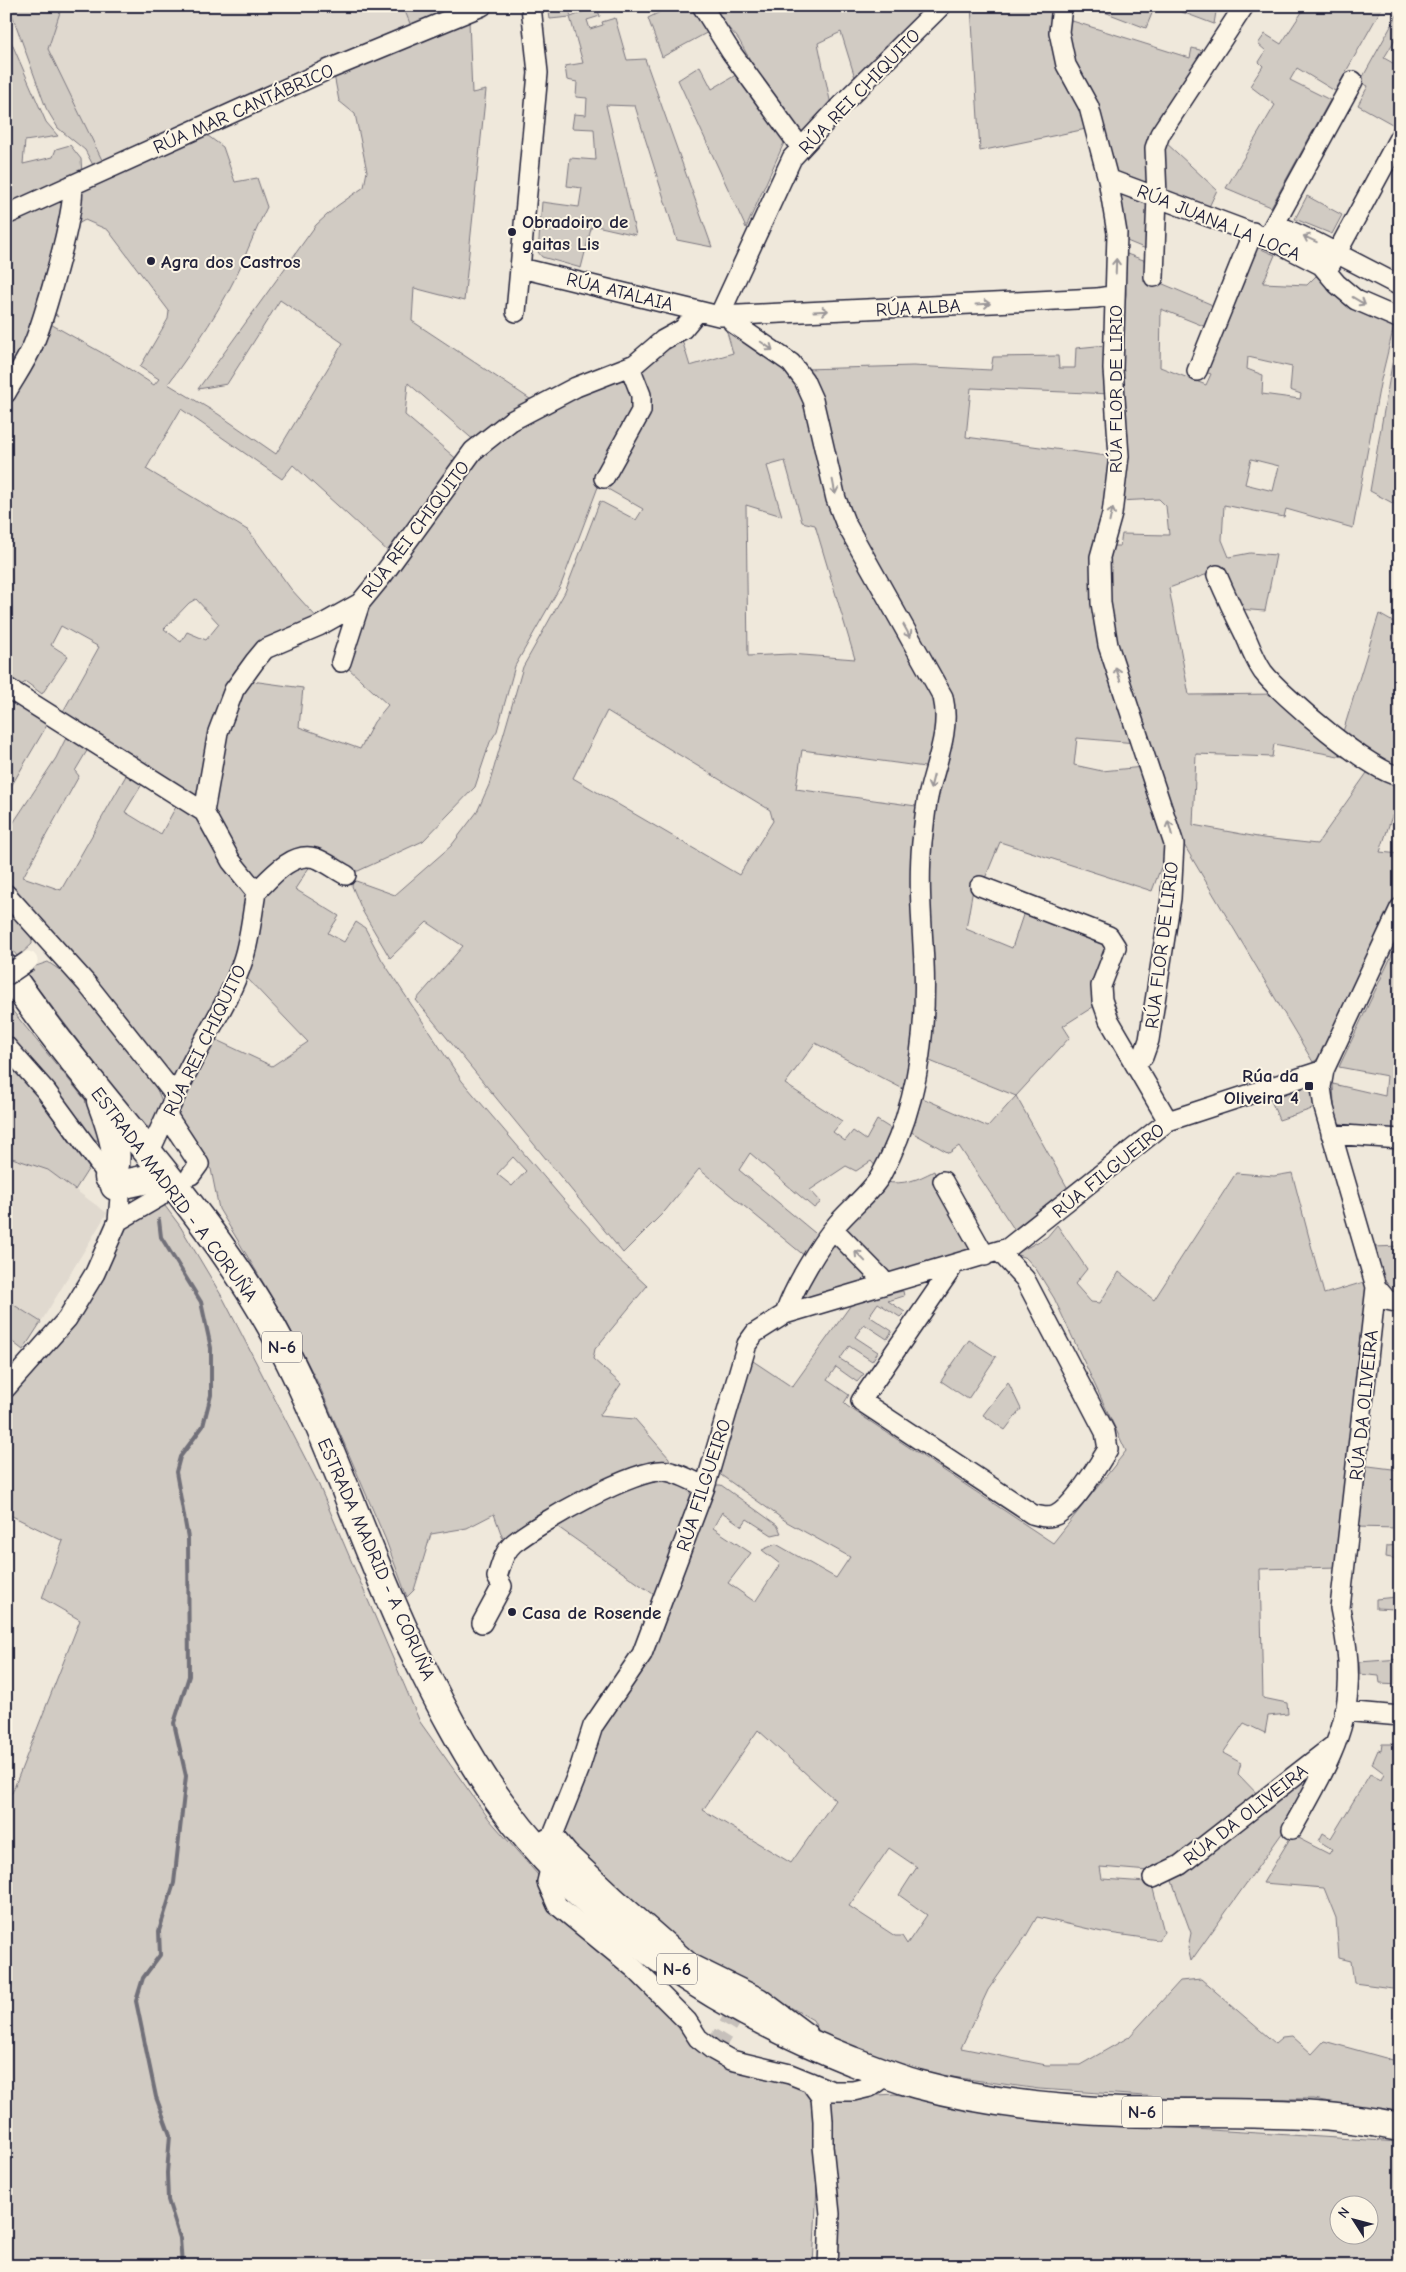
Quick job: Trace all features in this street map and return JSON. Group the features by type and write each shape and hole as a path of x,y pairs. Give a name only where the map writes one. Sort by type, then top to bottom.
{"highway":[{"name":"ESTRADA MADRID - A CORUÑA","path":"17,965 34,1009 172,1182 237,1271 280,1344 342,1478 406,1634 472,1761 504,1808 632,1936 698,1985 768,2025 887,2075 967,2095 1039,2105 1120,2112 1300,2115 1374,2122 1400,2127"},
{"path":"97,1087 111,1131 117,1162 112,1182 172,1182"}],"street":[{"name":"RÚA MAR CANTÁBRICO","path":"6,214 327,70 482,6"},
{"path":"516,312 538,73 531,6"},
{"path":"702,6 731,52 802,148"},
{"name":"RÚA REI CHIQUITO","path":"725,316 792,158 842,104 941,6"},
{"name":"RÚA FLOR DE LIRIO","path":"1062,6 1059,32 1066,65 1089,107 1108,179 1117,233 1113,369 1119,456 1112,514 1100,557 1101,604 1108,645 1174,844 1171,898 1149,1040 1143,1057 1135,1061"},
{"path":"1154,277 1155,148 1159,136 1244,6"},
{"path":"1197,371 1265,231 1353,81"},
{"path":"1327,271 1400,136"},
{"name":"RÚA JUANA LA LOCA","path":"1108,179 1337,253 1400,286"},
{"path":"6,393 32,348 42,322 68,223 74,191 72,185"},
{"name":"RÚA JUANA LA LOCA","path":"1265,231 1313,260 1327,271 1345,292 1356,300 1400,319"},
{"name":"RÚA ATALAIA","path":"521,268 725,316"},
{"name":"RÚA ALBA","path":"725,316 1098,298 1115,295"},
{"name":"RÚA REI CHIQUITO","path":"204,812 218,732 234,690 265,649 318,626 360,603 383,575 473,451 511,421 576,387 630,367 662,340 683,329 698,311"},
{"path":"725,316 791,363 804,380 812,400 836,499 845,522 943,697 946,709 946,725 928,797 922,843 920,886 924,1001 922,1049 913,1096 880,1177 833,1229 795,1290 785,1314"},
{"path":"604,478 640,411 641,395 630,367"},
{"path":"1217,575 1263,671 1273,682 1310,716 1367,760 1400,776"},
{"path":"341,662 360,603"},
{"path":"6,687 204,812 231,860 256,892 275,873 297,859 314,858 346,875"},
{"path":"980,886 1109,936 1116,946 1101,986 1102,1000 1109,1020 1135,1061 1168,1121"},
{"name":"RÚA REI CHIQUITO","path":"149,1153 168,1117 175,1095 217,1022 241,967 256,892"},
{"path":"6,894 87,984 175,1095"},
{"path":"1324,1070 1400,908"},
{"path":"6,976 17,965 50,945"},
{"path":"6,1046 46,1091 112,1182 120,1197 118,1221 95,1273 67,1318 6,1388"},
{"name":"RÚA FILGUEIRO","path":"887,2075 870,2087 853,2091 832,2091 762,2066 731,2060 713,2050 698,2038 682,2016 636,1969 556,1905 547,1882 546,1849 576,1778 593,1726 642,1654 705,1488 748,1344 755,1334 785,1314 992,1254 1026,1236 1168,1121 1324,1070"},
{"name":"RÚA DA OLIVEIRA","path":"1292,1829 1327,1765 1344,1711 1348,1689 1347,1645 1340,1608 1376,1287 1332,1134 1321,1087 1324,1070"},
{"path":"118,1221 172,1182 196,1171 199,1164 168,1117"},
{"path":"1332,1134 1400,1139"},
{"path":"943,1181 992,1254 1025,1279 1105,1432 1108,1449 1102,1459 1067,1506 1055,1515 1046,1517 1032,1514 861,1401 954,1265"},
{"path":"833,1229 881,1278 884,1284"},
{"path":"1376,1287 1381,1296 1398,1306"},
{"path":"482,1623 502,1586 497,1577 502,1559 513,1544 581,1502 628,1478 654,1472 666,1471 705,1488"},
{"path":"1344,1711 1400,1716"},
{"name":"RÚA DA OLIVEIRA","path":"1152,1878 1180,1865 1334,1745"},
{"path":"810,2082 821,2097 823,2121 822,2146 830,2214 828,2266"}],"shaded area":[{"path":"9,6 62,6 48,49 103,162 94,167 85,150 58,128 46,108"},
{"path":"62,6 403,6 411,26 103,162 48,49"},
{"path":"403,6 462,6 411,26"},
{"path":"548,6 568,6 571,17 586,11 585,6 596,6 600,16 587,20 590,29 603,25 602,22 615,18 627,60 645,59 712,247 677,240 635,106 606,105 636,235 592,225 581,268 542,257 538,252 542,202 579,207 582,188 567,186 570,158 596,160 594,129 572,128 574,114 586,115 587,98 576,97 577,82 567,80 565,66 583,63 570,17 550,19"},
{"path":"672,6 697,6 712,30 662,57 648,18"},
{"path":"707,6 933,6 857,84 841,32 818,43 832,110 804,137 793,126 760,79 736,35"},
{"path":"971,6 1056,6 1091,128 980,151"},
{"path":"1089,6 1155,6 1146,28"},
{"path":"1166,6 1217,6 1214,24"},
{"path":"1306,6 1383,6 1335,91 1297,68 1290,80 1330,100 1271,207 1226,188 1275,105 1250,86 1263,66 1259,62 1266,51 1258,44 1265,34 1281,44"},
{"path":"1400,10 1400,31 1384,58 1400,67 1400,110 1392,124 1358,105 1368,86 1360,82"},
{"path":"1066,19 1190,58 1192,48 1200,50 1206,56 1158,129 1152,183 1145,187 1113,172 1071,62"},
{"path":"469,21 472,93 486,90 464,301 414,288 412,321 533,401 477,443 408,383 405,415 459,461 392,555 293,465 282,479 181,409 146,469 249,531 291,589 319,620 254,656 196,801 60,717 99,647 61,626 51,645 68,656 42,694 26,682 19,686 6,680 6,404 47,322 120,363 154,385 159,379 140,367 168,319 169,311 108,230 85,220 78,224 54,311 58,317 48,311 79,192 204,133 223,147 235,182 257,178 267,207 227,294 199,341 168,384 218,414 276,454 343,343 280,300 227,384 198,389 316,225 337,206 364,187 367,171 355,114 339,101 334,75","holes":["196,599 219,624 206,640 187,632 181,642 164,629 189,603"]},
{"path":"6,30 46,122 58,136 25,141 23,164 53,157 56,149 70,145 81,159 82,174 6,209"},
{"path":"700,66 712,89 741,72 787,136 746,228 678,80"},
{"path":"1164,141 1217,190 1208,209 1165,192"},
{"path":"1117,187 1153,203 1151,251 1122,239"},
{"path":"67,193 34,323 19,355 6,375 6,220"},
{"path":"1307,196 1342,215 1332,234 1295,219"},
{"path":"1254,246 1275,255 1263,283 1307,285 1316,276 1395,322 1380,384 1353,528 1286,509 1284,517 1224,505 1222,540 1229,557 1250,553 1276,555 1265,611 1237,609 1216,571 1169,588 1189,695 1280,694 1360,760 1274,744 1272,757 1196,754 1193,825 1263,838 1317,844 1369,770 1397,781 1395,807 1380,852 1400,854 1400,889 1321,1057 1313,1062 1177,833 1110,639 1107,546 1120,546 1122,534 1169,535 1166,506 1159,499 1118,501 1119,354 1126,294 1124,253 1149,262 1149,278 1215,306 1206,327 1161,309 1160,367 1206,385 1211,374 1205,372","holes":["1248,357 1292,367 1290,390 1301,394 1300,399 1262,394 1263,375 1247,369","1251,459 1279,466 1273,491 1245,484"]},
{"path":"725,325 756,344 803,385 825,466 939,696 932,768 802,750 796,789 923,807 921,1006 909,1092 815,1043 785,1084 842,1121 833,1132 845,1141 853,1131 866,1140 877,1120 893,1130 877,1168 871,1161 856,1171 846,1166 810,1190 821,1202 814,1208 750,1153 739,1170 821,1238 806,1257 699,1169 665,1211 623,1253 416,1000 463,946 427,922 390,958 363,912 352,886 353,882 356,881 395,895 451,846 477,812 489,785 523,667 565,592 600,501 636,520 643,509 606,488 618,457 633,430 637,368 682,340 690,366 733,353","holes":["785,461 802,522 815,525 855,659 790,654 748,656 746,505 782,516 767,466","607,711 770,810 773,821 739,875 573,778"]},
{"path":"1400,338 1400,507 1370,491 1395,347"},
{"path":"1106,345 1111,394 971,388 966,437 1114,457 1095,564 1136,743 1077,738 1074,765 1102,771 1143,767 1170,843 1152,891 1000,842 984,881 973,889 966,929 1012,948 1024,912 1102,940 1107,955 1096,1005 1063,1026 1070,1037 1016,1096 925,1059 928,854 952,708 853,531 804,369 913,366 991,370 993,357 1058,356 1059,368 1075,368 1076,348"},
{"path":"628,371 638,393 601,479 561,585 515,666 497,731 490,742 475,787 423,841 358,871 346,870 318,855 258,879 250,876 210,815 217,753 244,680 303,688 299,727 360,749 374,722 388,705 348,668 365,604 483,444"},
{"path":"1379,614 1400,626 1400,771 1342,735"},
{"path":"6,691 50,720 6,795"},
{"path":"68,734 88,749 75,771 79,776 23,877 61,890 128,772 144,781 125,812 161,834 178,803 193,813 246,893 247,913 243,936 235,961 214,1011 181,1076 173,1075 164,1067 6,884 6,834 56,758"},
{"path":"312,863 295,889 339,916 328,933 344,942 356,922 365,928 382,960 462,1081 562,1198 612,1253 647,1286 595,1349 593,1359 621,1384 599,1416 635,1419 669,1458 670,1464 546,1517 503,1539 494,1514 467,1528 431,1534 414,1590 407,1597 385,1538 319,1385 285,1319 219,1209 211,1169 201,1162 173,1120 179,1112 185,1090 212,1038 272,1066 308,1042 247,978 257,918 267,890 275,878 286,868","holes":["513,1157 526,1171 512,1186 497,1174"]},
{"path":"6,903 32,935 32,944 18,957 6,943"},
{"path":"1400,938 1400,1107 1398,1132 1335,1122 1333,1084 1385,1096 1387,1076 1339,1067"},
{"path":"48,962 70,977 153,1080 164,1106 151,1128 142,1125 27,974 36,966"},
{"path":"6,1003 96,1113 108,1146 92,1138 6,1036"},
{"path":"6,1056 28,1083 89,1168 75,1190 48,1170 6,1156"},
{"path":"1306,1081 1310,1085 1315,1108 1279,1120 1268,1093"},
{"path":"918,1096 988,1127 1016,1096 1071,1194 1018,1235 959,1146 949,1153 906,1129"},
{"path":"6,1156 48,1170 107,1213 41,1322 6,1300"},
{"path":"934,1171 942,1197 973,1252 897,1273 884,1273 846,1235 845,1222 885,1182 898,1183 910,1181"},
{"path":"1236,1173 1274,1176 1292,1173 1324,1294 1364,1282 1368,1293 1338,1567 1260,1569 1263,1698 1287,1703 1288,1714 1268,1716 1265,1733 1244,1723 1223,1753 1241,1763 1238,1774 1262,1799 1161,1872 1100,1867 1102,1879 1147,1882 1152,1885 1164,1932 1158,1940 1102,1932 1037,1917 988,1990 961,2048 1046,2065 1080,2065 1129,2037 1180,1981 1201,1979 1275,2043 1282,2037 1292,2036 1312,2054 1324,2041 1400,2062 1400,2114 1313,2099 1175,2098 1039,2089 931,2074 822,2038 813,2020 734,1975 678,1950 560,1837 602,1723 649,1661 663,1618 715,1485 721,1485 777,1525 781,1533 772,1535 747,1519 742,1526 722,1512 713,1528 751,1553 728,1583 755,1602 780,1564 762,1550 776,1544 836,1578 850,1557 787,1522 718,1473 750,1359 792,1387 853,1302 903,1291 904,1296 888,1301 905,1312 900,1317 878,1303 869,1316 892,1331 887,1339 864,1324 855,1337 878,1352 872,1361 849,1346 840,1359 864,1374 857,1382 836,1367 827,1380 849,1395 844,1403 847,1406 1053,1543 1126,1451 1054,1298 1036,1269 1026,1258 1015,1254 1047,1237 1057,1225 1087,1269 1075,1284 1091,1302 1100,1303 1119,1272 1154,1300","holes":["758,1730 835,1800 791,1863 703,1810","889,1848 917,1867 899,1895 927,1915 907,1944 902,1936 895,1936 849,1906"]},
{"path":"162,1202 180,1226 224,1300 318,1483 420,1722 489,1819 538,1875 542,1898 630,1971 684,2024 757,2068 811,2093 817,2185 813,2266 6,2266 6,1794 12,1793 80,1620 42,1598 63,1541 6,1513 6,1398 22,1380 118,1234"},
{"path":"831,1240 876,1278 805,1302 799,1297"},
{"path":"1400,1246 1400,1291 1392,1292 1386,1287 1374,1247"},
{"path":"6,1300 41,1322 23,1350 6,1337"},
{"path":"969,1340 996,1357 968,1399 941,1381"},
{"path":"1008,1382 1021,1409 1005,1430 983,1415"},
{"path":"1361,1465 1400,1470 1400,1604 1395,1604 1395,1609 1376,1608 1376,1599 1396,1597 1397,1559 1386,1557 1387,1546 1399,1545 1398,1528 1355,1527"},
{"path":"655,1475 679,1478 696,1494 656,1596 555,1525 611,1491"},
{"path":"1400,1659 1400,1684 1380,1683 1379,1676 1360,1674 1359,1662"},
{"path":"1396,1725 1400,1725 1400,1989 1354,1983 1351,1961 1339,1958 1336,1918 1324,1888 1263,1883 1292,1835 1329,1854 1332,1849 1319,1841 1323,1833 1331,1838 1370,1774 1381,1780 1384,1773 1372,1764 1378,1750 1381,1751 1382,1744 1399,1744"},
{"path":"1317,1768 1285,1829 1191,1961 1188,1948 1191,1933 1172,1881 1184,1869"},
{"path":"895,2094 1020,2118 1400,2142 1400,2266 832,2266 830,2098"}],"waterway":[{"path":"159,1220 161,1237 201,1302 211,1348 211,1395 203,1426 180,1457 176,1472 188,1538 189,1676 174,1723 186,1776 174,1883 159,1931 160,1955 143,1978 136,2001 156,2097 170,2135 167,2173 168,2200 180,2238 182,2266"}],"tunnel":[{"path":"713,2050 745,1998"}],"place":[{"name":"Obradoiro de gaitas Lis","path":"512,232"},
{"name":"Agra dos Castros","path":"151,261"},
{"name":"Rúa da Oliveira 4","path":"1309,1086"},
{"name":"Casa de Rosende","path":"512,1612"}]}
